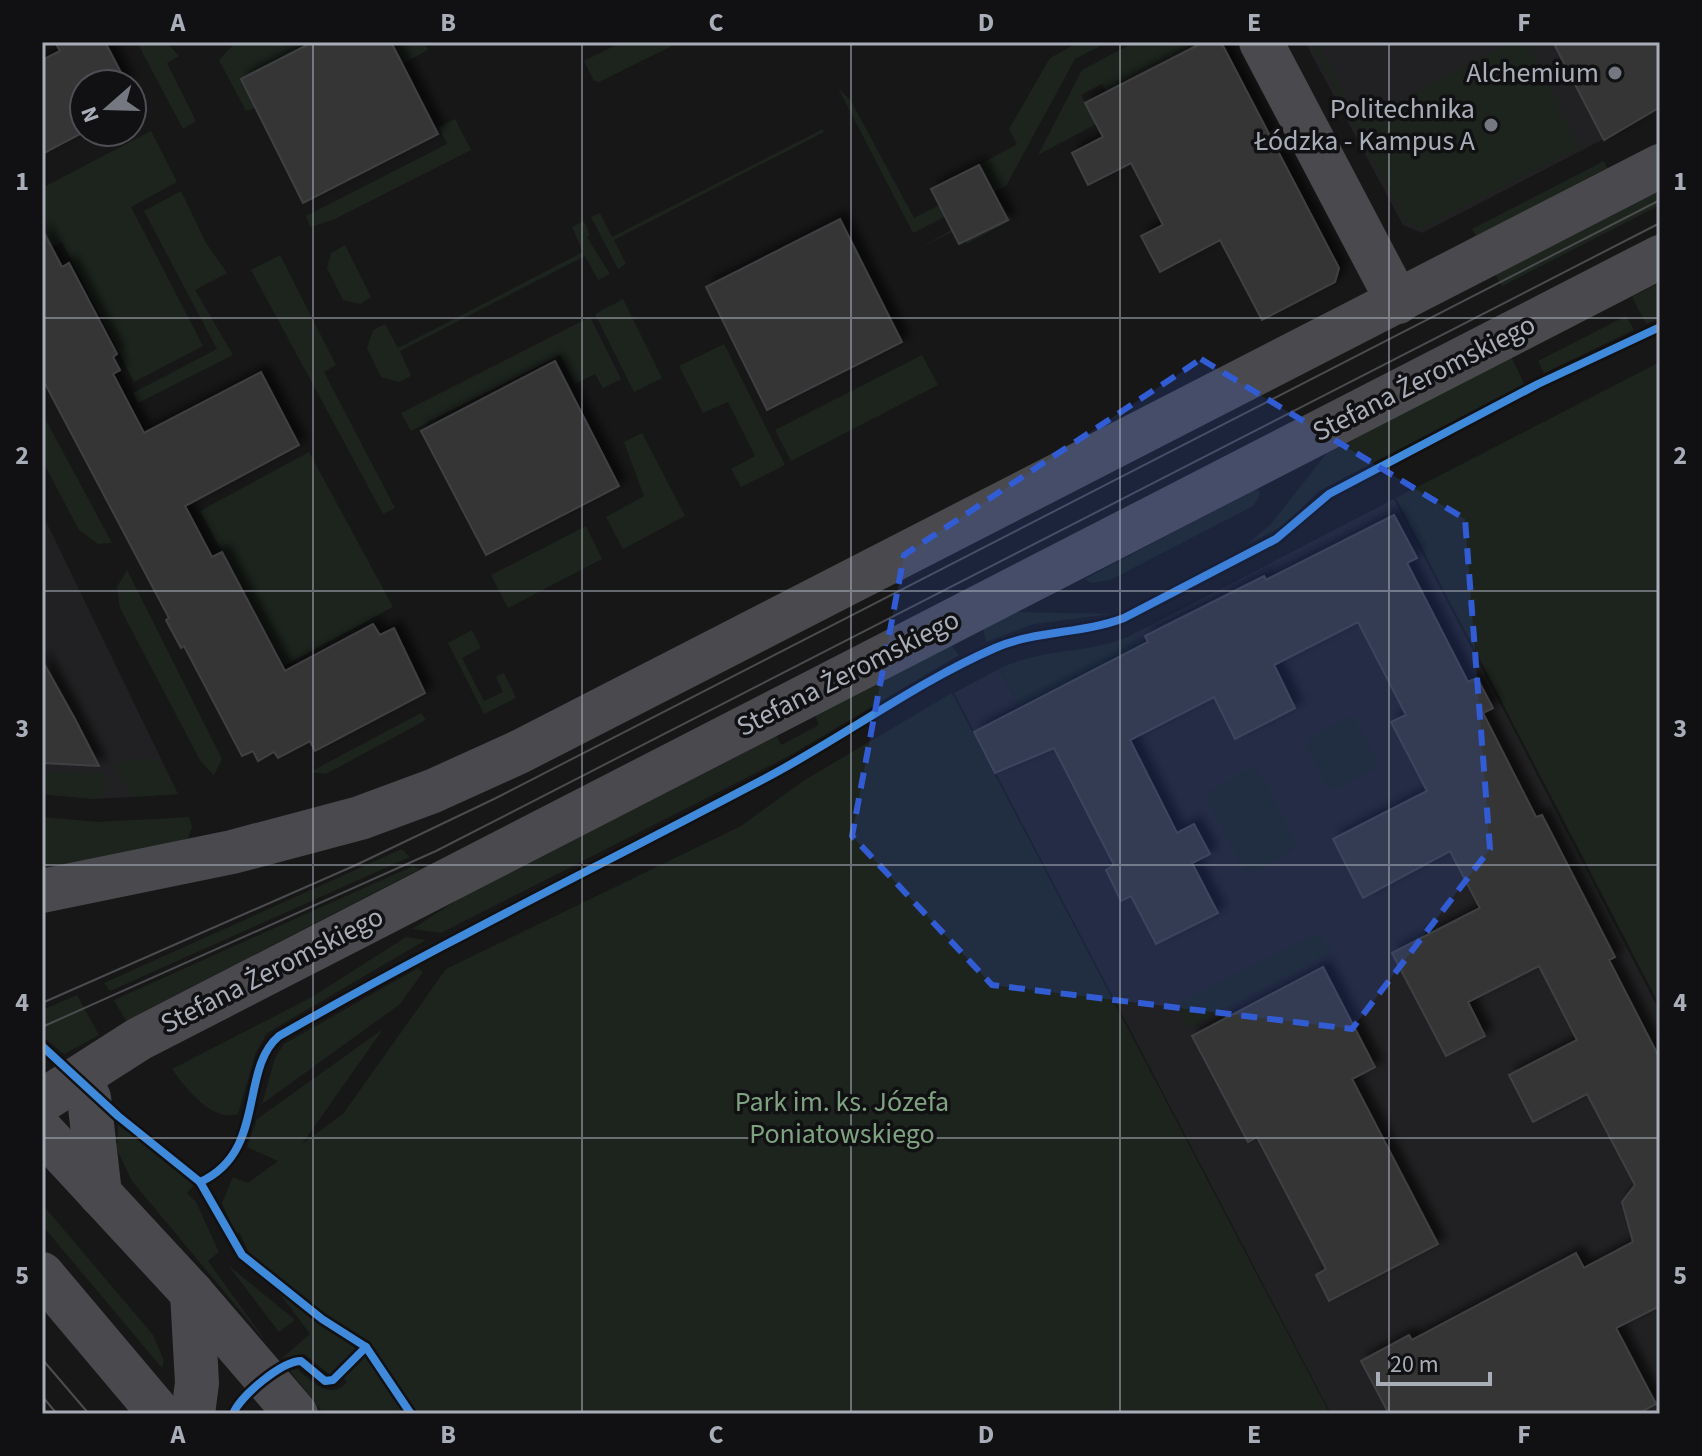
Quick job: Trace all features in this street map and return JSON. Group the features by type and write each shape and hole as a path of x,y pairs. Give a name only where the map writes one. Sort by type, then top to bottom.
{"main road":[{"path":"1261,42 1398,302"},
{"path":"42,891 326,828 433,791 533,745 1660,166"},
{"name":"Stefana Żeromskiego","path":"42,1101 139,1039 1660,257"},
{"path":"79,1078 89,1098 100,1194"},
{"path":"42,1131 192,1293 296,1414"},
{"path":"42,1274 183,1411"},
{"path":"183,1411 196,1338 192,1293"}],"highlighted area":[{"path":"1201,359 1465,519 1490,849 1352,1029 992,985 852,836 904,555"}],"shaded area":[{"name":"Politechnika Łódzka - Kampus A","path":"1305,42 1660,42 1660,110 1422,233 1403,225"},
{"path":"1394,499 1660,1012 1660,1414 1331,1414 954,693 999,669 1014,696"},
{"path":"42,513 178,794 95,799 42,794"}],"green space":[{"path":"137,42 166,42 179,56 167,63 196,121 183,129"},
{"path":"236,42 313,42 241,79 255,108 246,111 219,60"},
{"path":"391,42 424,42 428,50 402,64"},
{"path":"622,42 680,42 599,82 594,81 584,61"},
{"path":"1079,42 1108,42 1075,59 1006,186 913,233 838,88 851,101 914,218 987,181 979,165 1017,144 1009,129 1050,58"},
{"path":"1135,42 1204,42 1107,92 1102,84 1081,95 1096,124 1038,155 1082,70"},
{"path":"1310,42 1316,42 1360,122 1510,42 1527,42 1579,148 1422,229 1405,220"},
{"path":"455,119 471,150 333,220 310,227 306,216 447,144 439,127"},
{"path":"823,129 824,132 614,240 626,264 618,269 591,217 600,213 612,237"},
{"path":"151,131 177,182 131,207 203,346 134,382 62,242 42,252 42,188 118,148 148,148 148,133"},
{"path":"1604,161 1607,168 1476,236 1472,229"},
{"path":"1660,189 1660,205 1502,286 1495,274"},
{"path":"181,191 206,243 227,273 195,290 233,355 138,403 133,393 217,349 144,211"},
{"path":"1001,202 1012,220 967,244 958,229 918,249"},
{"path":"584,221 590,235 587,237 610,274 598,280 585,256 400,351 411,376 399,382 381,377 367,348 373,330 385,324 398,348 583,252 572,227"},
{"path":"345,245 371,297 360,304 343,300 327,268 331,253"},
{"path":"280,255 336,365 324,372 395,508 383,514 251,270"},
{"path":"1660,283 1660,318 1646,324 1632,297"},
{"path":"623,299 662,378 634,392 595,314"},
{"path":"1626,316 1634,330 1544,373 1538,361"},
{"path":"590,317 621,379 603,388 595,374 575,384 560,355 411,431 401,413"},
{"path":"724,344 785,465 741,487 731,469 755,456 728,402 703,413 679,366"},
{"path":"922,355 938,385 791,461 775,430"},
{"path":"1511,356 1524,384 1319,491 1283,526 1248,544 1271,524 1327,453"},
{"path":"1660,362 1660,1006 1396,498"},
{"path":"42,413 112,543 98,544 79,530 42,460"},
{"path":"642,433 685,516 623,549 606,517 644,496 624,442"},
{"path":"309,452 393,607 284,666 200,511"},
{"path":"1258,488 1260,495 1253,506 1110,580 1091,583 1085,579"},
{"path":"586,526 602,559 508,608 491,575"},
{"path":"127,570 222,759 214,775 201,762 120,608 117,587"},
{"path":"1014,612 1111,614 1034,624 986,642 983,628"},
{"path":"472,630 481,648 462,658 484,701 503,692 496,677 504,673 516,698 484,714 448,643"},
{"path":"1132,635 1144,644 1021,708 999,669 1033,657 1099,646"},
{"path":"951,645 959,655 789,756 441,933 412,929 457,900 776,735 781,745 819,725 815,715"},
{"name":"Park im. ks. Józefa Poniatowskiego","path":"952,693 1330,1414 324,1414 290,1371 297,1369 328,1390 341,1388 347,1382 337,1370 329,1374 304,1354 281,1359 310,1334 248,1251 239,1232 236,1235 222,1203 233,1177 248,1183 278,1161 247,1147 257,1119 383,1029 302,1144 343,1114 446,969 741,826 803,781"},
{"path":"421,713 426,720 326,774 310,772"},
{"path":"1348,717 1354,717 1377,762 1375,769 1335,790 1327,787 1307,748 1308,740"},
{"path":"146,757 162,764 178,794 133,797 115,764"},
{"path":"1253,767 1263,776 1295,840 1293,851 1254,872 1245,872 1207,800 1211,790"},
{"path":"42,772 102,773 107,780 105,794 95,799 50,795 42,785"},
{"path":"42,817 98,822 189,817 192,827 188,838 182,840 42,869"},
{"path":"402,849 410,857 110,991 104,983"},
{"path":"413,866 420,869 126,1021 114,1000"},
{"path":"1311,935 1320,936 1333,951 1188,1028 1178,1009 1180,1003"},
{"path":"406,937 426,940 267,1033 256,1052 238,1114 229,1115 210,1109 192,1094 172,1069 312,997"},
{"path":"418,968 423,972 400,1004 262,1104 275,1058 284,1044"},
{"path":"77,995 99,1035 64,1054 42,1036 42,1010"},
{"path":"118,1124 194,1185 187,1193 196,1202 219,1252 208,1261 267,1343 132,1181 117,1150"},
{"path":"42,1204 153,1335 164,1361 162,1368 42,1225"},
{"path":"228,1265 295,1320 279,1332"}],"building":[{"path":"55,42 105,42 119,68 68,68 68,140 42,154 42,60 60,51"},
{"path":"313,42 391,42 438,134 303,203 241,79"},
{"path":"1204,42 1221,42 1339,268 1335,282 1262,320 1220,240 1160,272 1141,236 1163,225 1131,163 1088,185 1072,153 1103,137 1085,103"},
{"name":"Alchemium","path":"1553,42 1660,42 1660,107 1604,140"},
{"path":"979,165 1008,220 959,244 931,189"},
{"path":"840,219 902,342 767,410 706,287"},
{"path":"42,229 62,267 69,263 117,354 113,357 120,370 113,374 144,433 261,372 299,445 185,506 212,557 222,552 285,671 373,624 380,635 394,628 425,693 315,751 310,741 278,758 274,752 258,761 253,751 242,756 184,646 181,648 166,620 169,618 42,378"},
{"path":"555,361 619,486 486,555 421,431"},
{"path":"1394,515 1417,558 1407,563 1468,682 1477,678 1493,708 1483,713 1536,817 1542,815 1615,957 1609,960 1660,1059 1660,1306 1616,1328 1656,1404 1637,1414 1389,1414 1361,1361 1409,1335 1412,1340 1576,1253 1584,1268 1633,1242 1622,1202 1635,1185 1587,1094 1533,1122 1509,1075 1577,1040 1539,966 1468,1002 1485,1036 1446,1056 1392,953 1480,908 1450,851 1363,898 1333,839 1427,791 1391,722 1406,715 1358,622 1274,665 1295,708 1235,739 1214,697 1130,740 1177,833 1194,824 1210,854 1192,863 1218,913 1156,944 1131,896 1121,901 1106,870 1114,865 1054,748 995,773 974,732 1148,642 1145,636 1264,576 1266,580"},
{"path":"42,660 75,719 99,766 42,763"},
{"path":"1323,967 1375,1067 1352,1079 1438,1244 1329,1301 1316,1275 1326,1269 1257,1137 1248,1142 1192,1036"}],"tram line":[{"path":"42,1003 356,865 496,798 1660,200"},
{"path":"42,1027 436,851 1660,223"},
{"path":"42,1359 89,1414"},
{"path":"42,1396 57,1414"}],"cycle path":[{"path":"200,1182 221,1168 235,1151 244,1131 259,1069 267,1051 279,1036 459,937 791,764 965,662 1011,642 1124,618 1276,539 1329,494 1538,384 1660,327"},
{"path":"42,1046 118,1116 200,1182 242,1255 322,1319 366,1347 411,1414"},
{"path":"233,1414 253,1389 283,1367 301,1361 325,1381 333,1380 366,1347"}],"place":[{"name":"Alchemium","path":"1615,73"},
{"name":"Politechnika Łódzka - Kampus A","path":"1491,125"}]}
